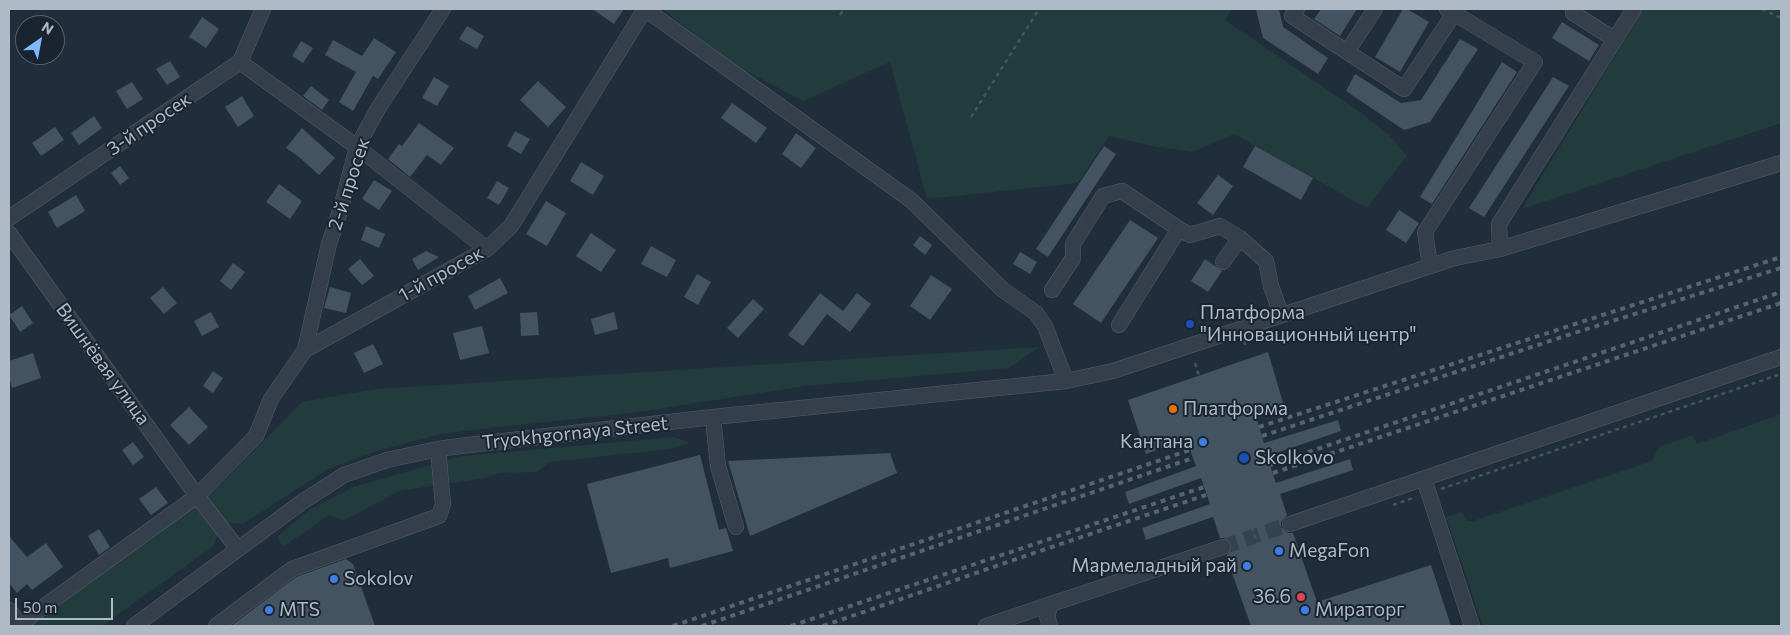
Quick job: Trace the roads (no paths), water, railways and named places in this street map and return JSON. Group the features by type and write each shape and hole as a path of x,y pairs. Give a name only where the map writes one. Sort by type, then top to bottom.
{"street":[{"path":"263,9 240,62 357,147 487,249"},
{"name":"2-й просек","path":"305,350 329,244 341,208 357,147 379,107 444,9"},
{"path":"645,9 912,201 1003,290 1036,313 1045,326 1066,381"},
{"name":"1-й просек","path":"18,625 197,496 256,436 271,399 305,350 487,249 511,226 645,9"},
{"path":"1297,9 1292,16 1404,89 1453,10 1534,62 1425,232 1430,266"},
{"path":"1347,52 1375,9"},
{"path":"1500,249 1499,224 1634,9"},
{"path":"1573,13 1614,39"},
{"name":"3-й просек","path":"9,218 240,62"},
{"name":"Tryokhgornaya Street","path":"134,626 302,502 344,475 387,460 438,449 713,417 1066,381 1113,371 1455,258 1500,249 1781,163"},
{"path":"1052,290 1073,258 1073,244 1103,196 1122,191 1179,230 1190,234 1220,226 1240,238 1266,261 1271,286 1281,314"},
{"path":"1119,325 1179,230"},
{"name":"Вишнёвая улица","path":"9,233 197,496 238,549"},
{"path":"1223,262 1240,238"},
{"path":"1290,524 1781,357"},
{"path":"713,417 718,466 736,527"},
{"path":"216,626 292,569 439,516 443,504 438,449"},
{"path":"1424,479 1472,626"},
{"path":"986,626 1223,547"},
{"path":"1050,604 1047,616 1050,626"},
{"path":"9,610 18,625"}],"tunnel":[{"path":"1223,547 1290,524"}],"railway":[{"path":"1259,427 1781,257"},
{"path":"1262,436 1568,335 1781,268"},
{"path":"1270,465 1781,292"},
{"path":"1273,473 1781,303"},
{"path":"673,626 1190,450"},
{"path":"702,626 1193,458"},
{"path":"791,626 1204,487"},
{"path":"823,626 1206,495"}],"place":[{"name":"Платформа \"Инновационный центр\"","path":"1190,324"},
{"name":"Платформа","path":"1173,409"},
{"name":"Кантана","path":"1203,442"},
{"name":"Skolkovo","path":"1244,458"},
{"name":"MegaFon","path":"1279,551"},
{"name":"Мармеладный рай","path":"1247,566"},
{"name":"Sokolov","path":"334,579"},
{"name":"36.6","path":"1301,597"},
{"name":"MTS","path":"269,610"},
{"name":"Мираторг","path":"1305,610"}]}
